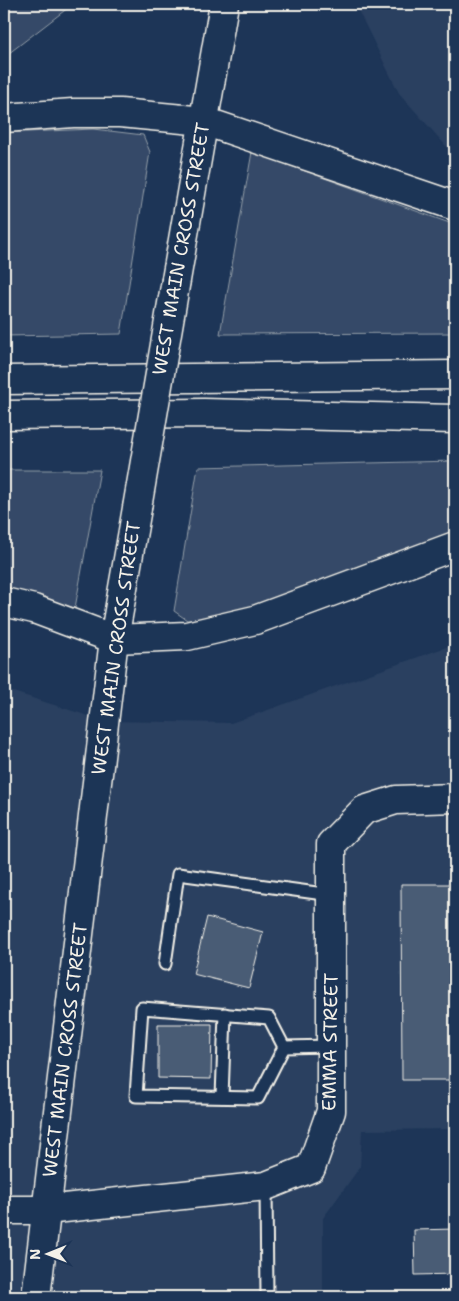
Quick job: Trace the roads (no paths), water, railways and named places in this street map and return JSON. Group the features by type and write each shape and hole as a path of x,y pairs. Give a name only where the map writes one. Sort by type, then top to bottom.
{"main road":[{"name":"WEST MAIN CROSS STREET","path":"36,1297 114,639 224,4"},
{"path":"4,118 73,113 120,113 204,122 455,206"},
{"path":"4,380 455,375"},
{"path":"4,415 204,413 455,418"},
{"path":"4,602 34,609 114,639 187,636 255,620 455,546"},
{"name":"EMMA STREET","path":"4,1210 46,1210 266,1186 311,1168 331,1110 331,844 364,810 396,800 455,798"}],"lane":[{"path":"165,964 178,874 331,895"},
{"path":"142,1008 269,1018 284,1047 258,1098 136,1096 142,1008"},
{"path":"222,1098 225,1014"},
{"path":"284,1047 332,1046"},
{"path":"266,1186 267,1297"}]}
